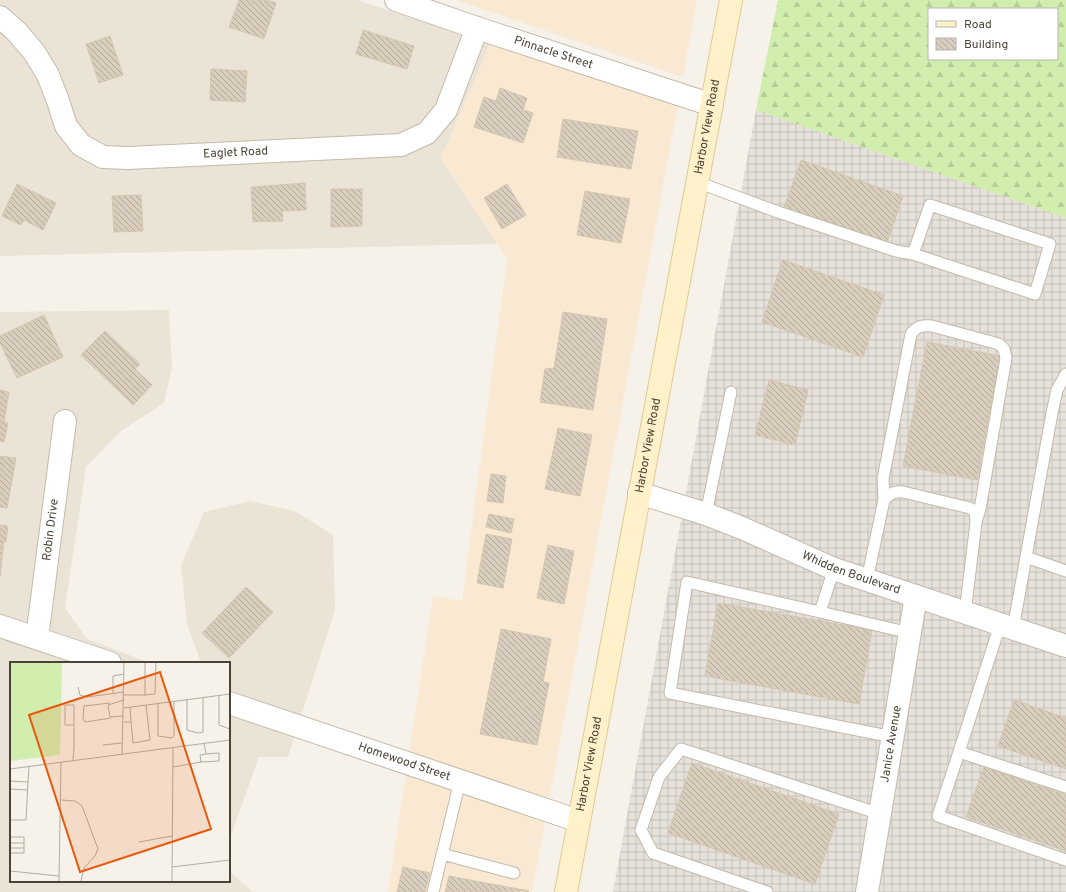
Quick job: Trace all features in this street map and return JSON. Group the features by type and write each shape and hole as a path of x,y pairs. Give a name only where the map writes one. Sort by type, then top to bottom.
{"main road":[{"name":"Harbor View Road","path":"566,892 731,0"}],"street":[{"name":"Pinnacle Street","path":"396,0 712,106"},
{"name":"Eaglet Road","path":"0,18 16,31 34,52 48,75 66,126 81,145 103,156 128,158 401,145 428,133 446,110 477,28"},
{"name":"Robin Drive","path":"37,638 65,421"},
{"name":"Whidden Boulevard","path":"639,493 706,514 742,528 834,569 1066,646"},
{"name":"Janice Avenue","path":"867,892 916,596"},
{"path":"0,626 107,662"},
{"name":"Homewood Street","path":"230,703 579,821"}],"lane":[{"path":"697,182 778,212 896,251 914,254 1035,294 1050,244 930,205 914,254"},
{"path":"867,580 884,500 883,479 911,334 916,328 922,325 932,326 999,344 1004,349 1006,358 981,502 976,522 964,613"},
{"path":"1066,374 1057,390 1026,557 1007,627 959,752 938,816 1066,860"},
{"path":"706,514 731,392"},
{"path":"884,500 895,491 963,505 975,512 976,522"},
{"path":"1026,557 1066,571"},
{"path":"820,612 834,569"},
{"path":"893,737 670,693 687,582 910,633"},
{"path":"767,892 653,853 641,830 659,777 680,749 880,814"},
{"path":"959,752 1066,787"},
{"path":"433,892 460,781"},
{"path":"442,854 514,873"}],"shaded area":[{"path":"0,0 357,0 490,44 441,158 497,244 0,256"},
{"path":"455,0 697,0 683,77"},
{"path":"490,44 678,105 532,892 388,892 433,596 462,601 507,259 441,158"},
{"path":"756,110 1066,218 1066,892 613,892"},
{"path":"169,310 172,368 164,403 121,431 86,467 65,608 87,639 147,662 10,662 10,882 230,882 230,872 253,892 0,892 0,312"},
{"path":"250,501 295,511 333,535 335,610 288,757 259,757 230,838 230,662 201,662 187,624 181,565 204,512"}],"green space":[{"path":"778,0 1066,0 1066,218 756,110"}],"building":[{"path":"239,0 266,0 276,3 264,39 229,27"},
{"path":"363,30 414,46 407,69 356,54"},
{"path":"110,36 123,75 99,83 86,44"},
{"path":"211,69 247,71 245,102 210,100"},
{"path":"500,88 527,98 523,110 533,113 523,143 474,127 484,97 496,101"},
{"path":"563,119 638,131 631,169 557,157"},
{"path":"801,160 903,196 886,246 783,210"},
{"path":"305,183 306,210 282,211 283,221 253,222 251,187"},
{"path":"17,184 56,203 43,230 24,220 21,225 2,216"},
{"path":"507,184 526,215 502,229 484,198"},
{"path":"331,189 362,189 362,226 331,227"},
{"path":"585,191 630,199 621,243 577,235"},
{"path":"141,195 143,231 114,232 112,196"},
{"path":"783,260 884,295 863,357 762,322"},
{"path":"563,312 607,319 593,410 540,402 545,369 554,368"},
{"path":"44,315 63,357 17,378 0,343 0,336"},
{"path":"105,331 140,364 135,369 152,385 133,405 81,355"},
{"path":"927,342 1000,356 977,480 903,466"},
{"path":"769,380 808,390 795,445 755,435"},
{"path":"0,390 9,392 4,422 8,423 4,442 0,441"},
{"path":"558,428 592,435 580,496 545,489"},
{"path":"0,456 16,458 7,508 0,507"},
{"path":"491,474 506,476 503,503 487,501"},
{"path":"489,514 514,519 511,533 486,527"},
{"path":"0,525 8,526 6,542 4,542 0,576"},
{"path":"486,534 512,539 503,588 477,583"},
{"path":"548,545 574,551 564,604 537,598"},
{"path":"246,587 273,612 229,658 202,633"},
{"path":"718,603 872,630 859,704 705,676"},
{"path":"501,629 551,639 543,682 549,683 537,745 480,734"},
{"path":"1014,700 1066,718 1066,769 998,746"},
{"path":"692,763 839,814 815,884 668,833"},
{"path":"984,767 1066,795 1066,851 966,817"},
{"path":"403,867 430,873 425,892 397,892"},
{"path":"449,876 529,891 445,892"}]}
